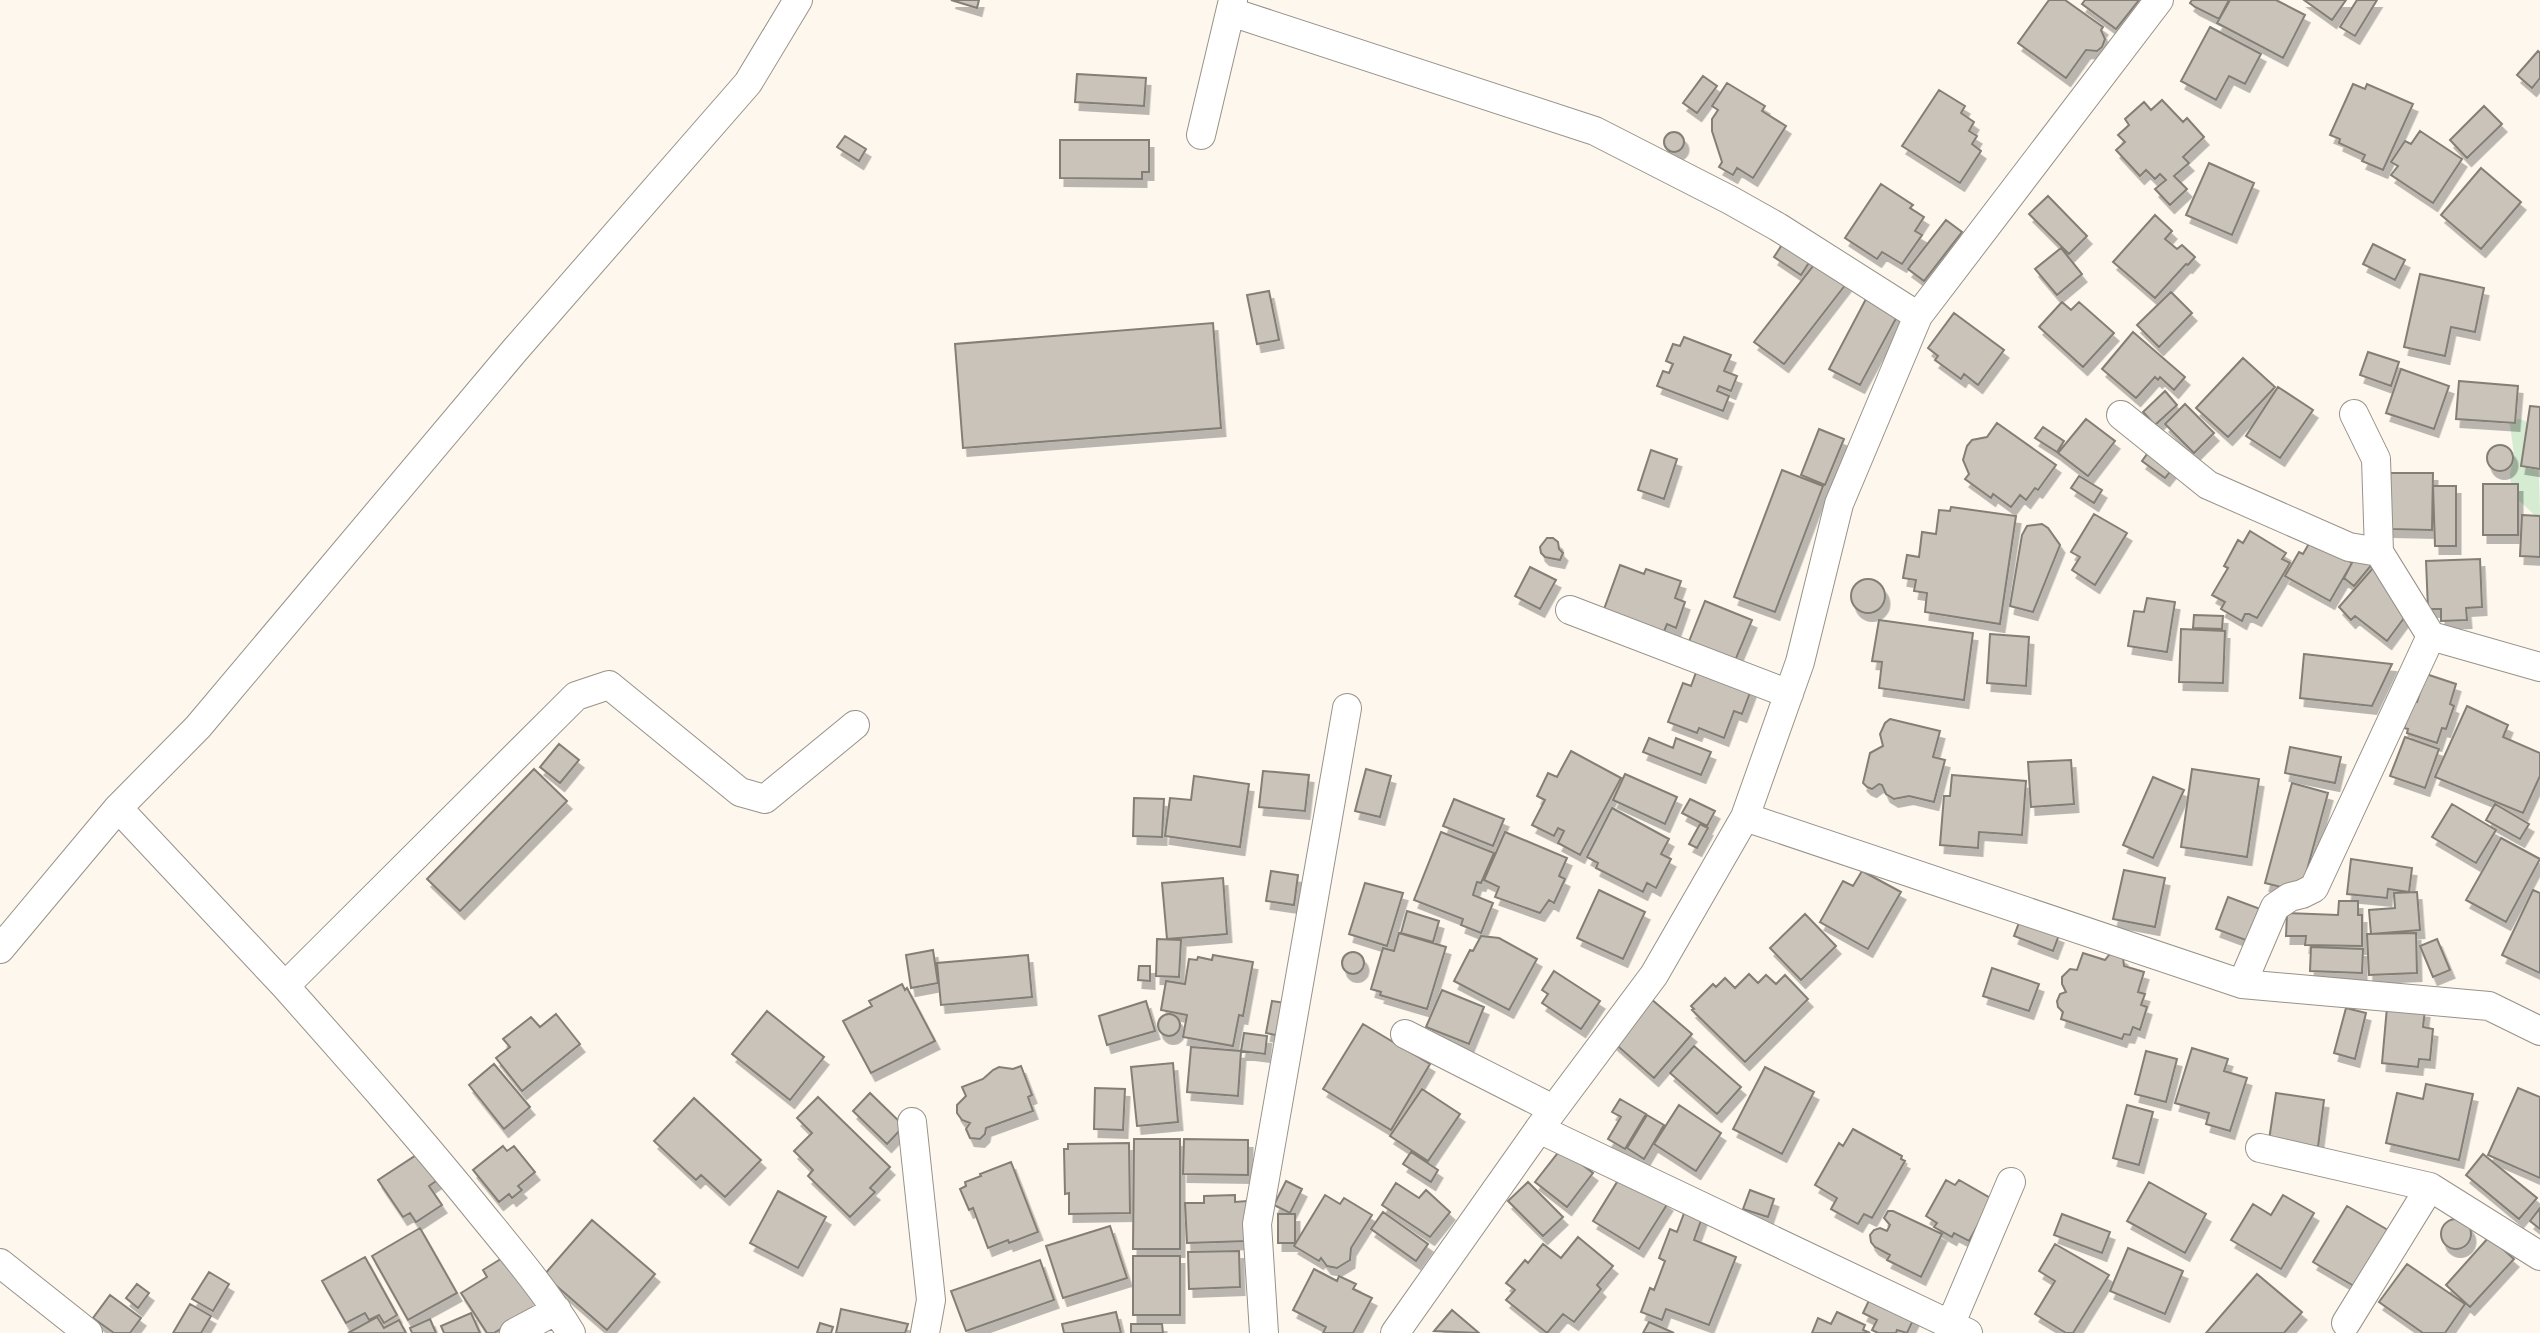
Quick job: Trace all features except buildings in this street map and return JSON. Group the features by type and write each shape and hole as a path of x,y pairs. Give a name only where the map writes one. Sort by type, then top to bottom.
{"street":[{"path":"0,949 118,808 198,727 515,350 748,83 798,0"},
{"path":"1395,1333 1546,1119 1654,975 1745,817 1800,662 1839,504 1917,316 2159,0"},
{"path":"1201,135 1232,6 1595,131 1754,214 1917,316"},
{"path":"2354,414 2376,459 2379,552 2431,636 2540,667"},
{"path":"2121,415 2208,485 2349,547 2379,552"},
{"path":"1570,610 1788,694"},
{"path":"2242,984 2275,907 2290,897 2314,888 2431,636"},
{"path":"285,986 576,696 609,685 740,792 765,799 855,725"},
{"path":"1264,1333 1257,1224 1347,708"},
{"path":"118,808 285,986 408,1124 564,1322 514,1333"},
{"path":"1745,817 2242,984 2489,1006 2540,1031"},
{"path":"1405,1034 1546,1119 1959,1328 2011,1182"},
{"path":"912,1122 930,1300 925,1333"},
{"path":"2260,1148 2430,1187 2540,1256"},
{"path":"2346,1322 2430,1187"},
{"path":"0,1263 88,1333"}],"green space":[{"path":"2509,418 2525,421 2534,439 2540,520 2512,494 2510,475 2514,454"}]}
